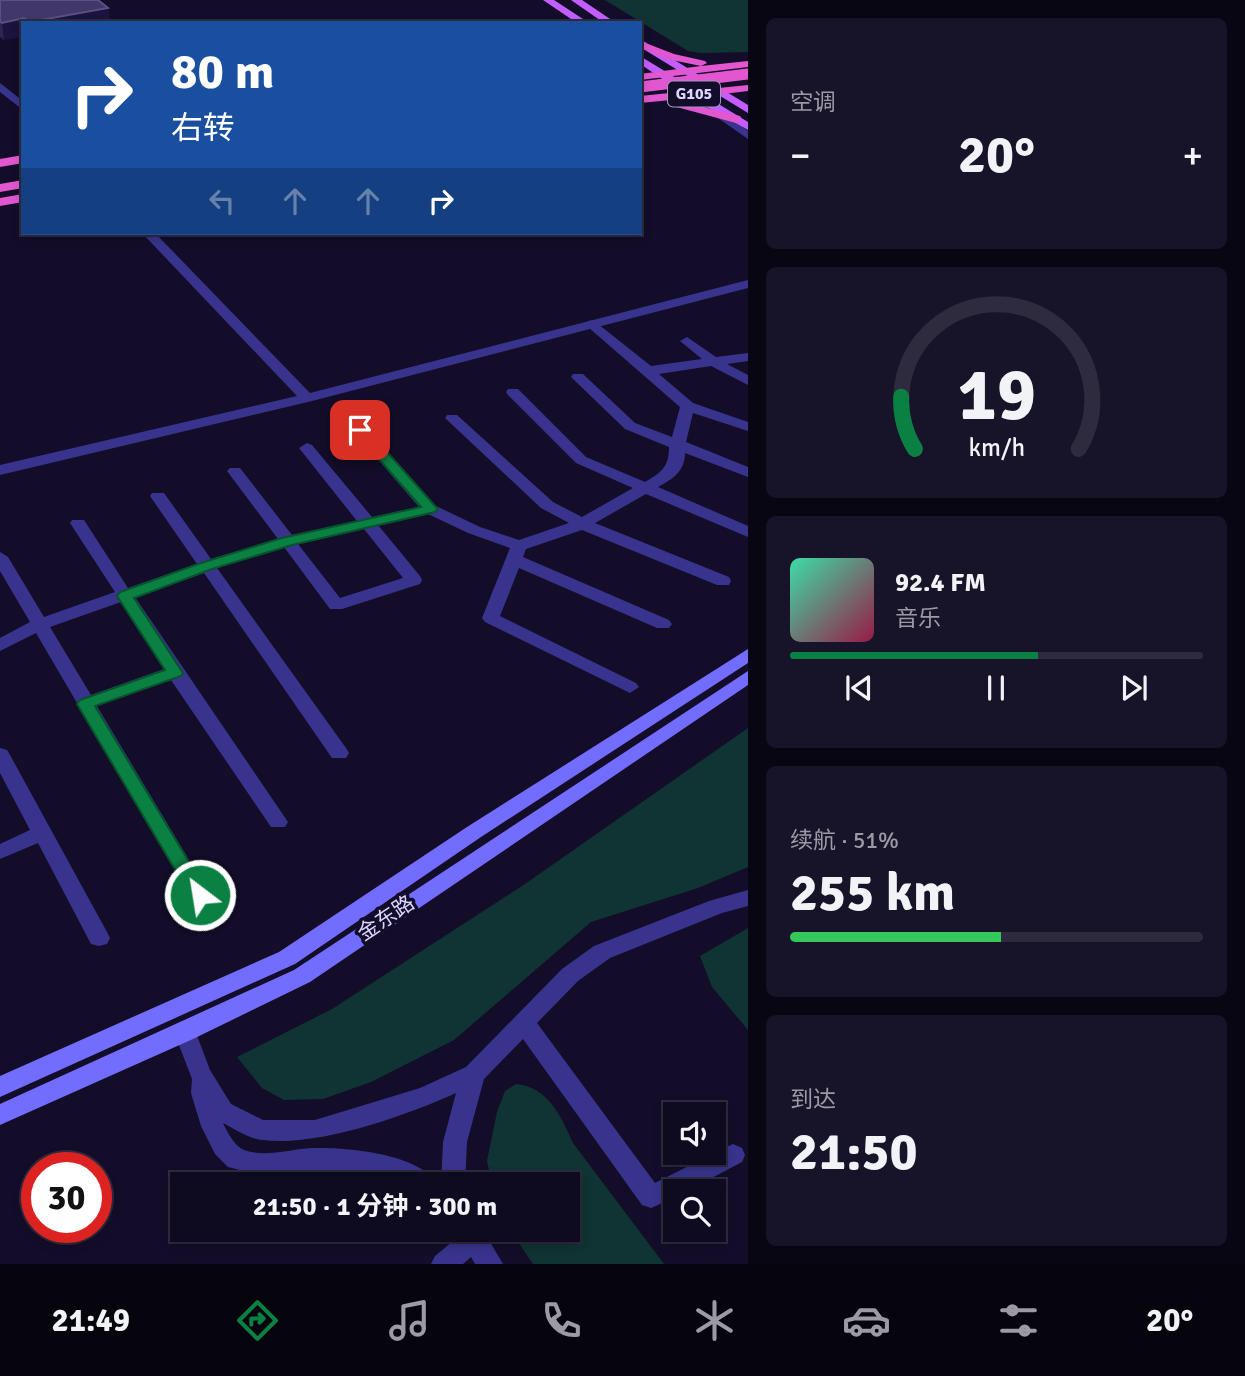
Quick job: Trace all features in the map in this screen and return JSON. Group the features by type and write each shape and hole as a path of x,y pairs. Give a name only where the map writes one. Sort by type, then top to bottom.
{"highway":[{"path":"644,44 662,54 692,61 745,67"},
{"path":"642,86 745,67"},
{"name":"G105","path":"642,77 745,67"},
{"path":"642,99 748,86"},
{"name":"G105","path":"642,99 748,86"},
{"path":"642,99 672,102 736,119"},
{"path":"0,163 21,159"},
{"path":"0,169 21,166"},
{"path":"0,176 21,173"},
{"path":"0,188 21,184"},
{"path":"0,195 21,191"},
{"path":"0,202 21,198"}],"main road":[{"path":"548,0 581,21"},
{"path":"576,0 608,21"},
{"path":"644,44 720,91"},
{"path":"642,60 748,127"},
{"name":"金东路","path":"0,1087 287,958 474,832 748,655"},
{"name":"金东路","path":"0,1115 302,976 748,677"}],"street":[{"path":"0,86 21,105"},
{"path":"720,91 748,108"},
{"path":"692,94 748,136"},
{"path":"150,235 307,398"},
{"path":"0,470 307,398 748,284"},
{"path":"593,324 688,406 748,427"},
{"path":"687,341 715,363 748,381"},
{"path":"648,371 748,357"},
{"path":"578,377 630,426 748,472"},
{"path":"513,393 581,460 748,532"},
{"path":"630,687 491,618 516,552 582,524 670,474 677,461 677,446 688,406"},
{"path":"452,418 547,505 582,524 723,581"},
{"path":"360,430 430,509 663,624"},
{"path":"235,471 336,605 414,580 307,448"},
{"path":"159,496 339,753"},
{"path":"0,645 40,624 207,566 288,541 430,509"},
{"path":"78,523 175,673 278,822"},
{"path":"0,557 200,895"},
{"path":"86,704 175,673"},
{"path":"0,755 99,937"},
{"path":"0,852 42,832"},
{"path":"185,1032 200,1073 223,1111 261,1130 315,1130 426,1096 474,1074 570,975 602,951 716,907 748,898"},
{"path":"525,1024 651,1198 733,1155"},
{"path":"200,1073 204,1101 219,1139 234,1158 257,1163 313,1159 362,1161 401,1172"},
{"path":"452,1172 451,1157 459,1117 474,1074"},
{"path":"444,1264 462,1242"},
{"path":"476,1242 490,1264"}],"green space":[{"path":"605,0 748,0 748,52 688,51"},
{"path":"748,728 748,867 698,888 591,922 454,1040 371,1082 323,1099 284,1100 262,1088 237,1057 332,1009 525,884"},
{"path":"748,928 748,1030 712,987 700,956"},
{"path":"516,1084 527,1086 552,1104 573,1143 664,1264 533,1264 518,1242 580,1242 580,1172 489,1172 487,1161 497,1112 505,1091"}],"building":[{"path":"0,0 98,0 108,8 36,21 24,18 2,23"}],"route":[{"path":"200,895 86,704 175,673 125,596 207,566 288,541 430,509 360,430"}]}
